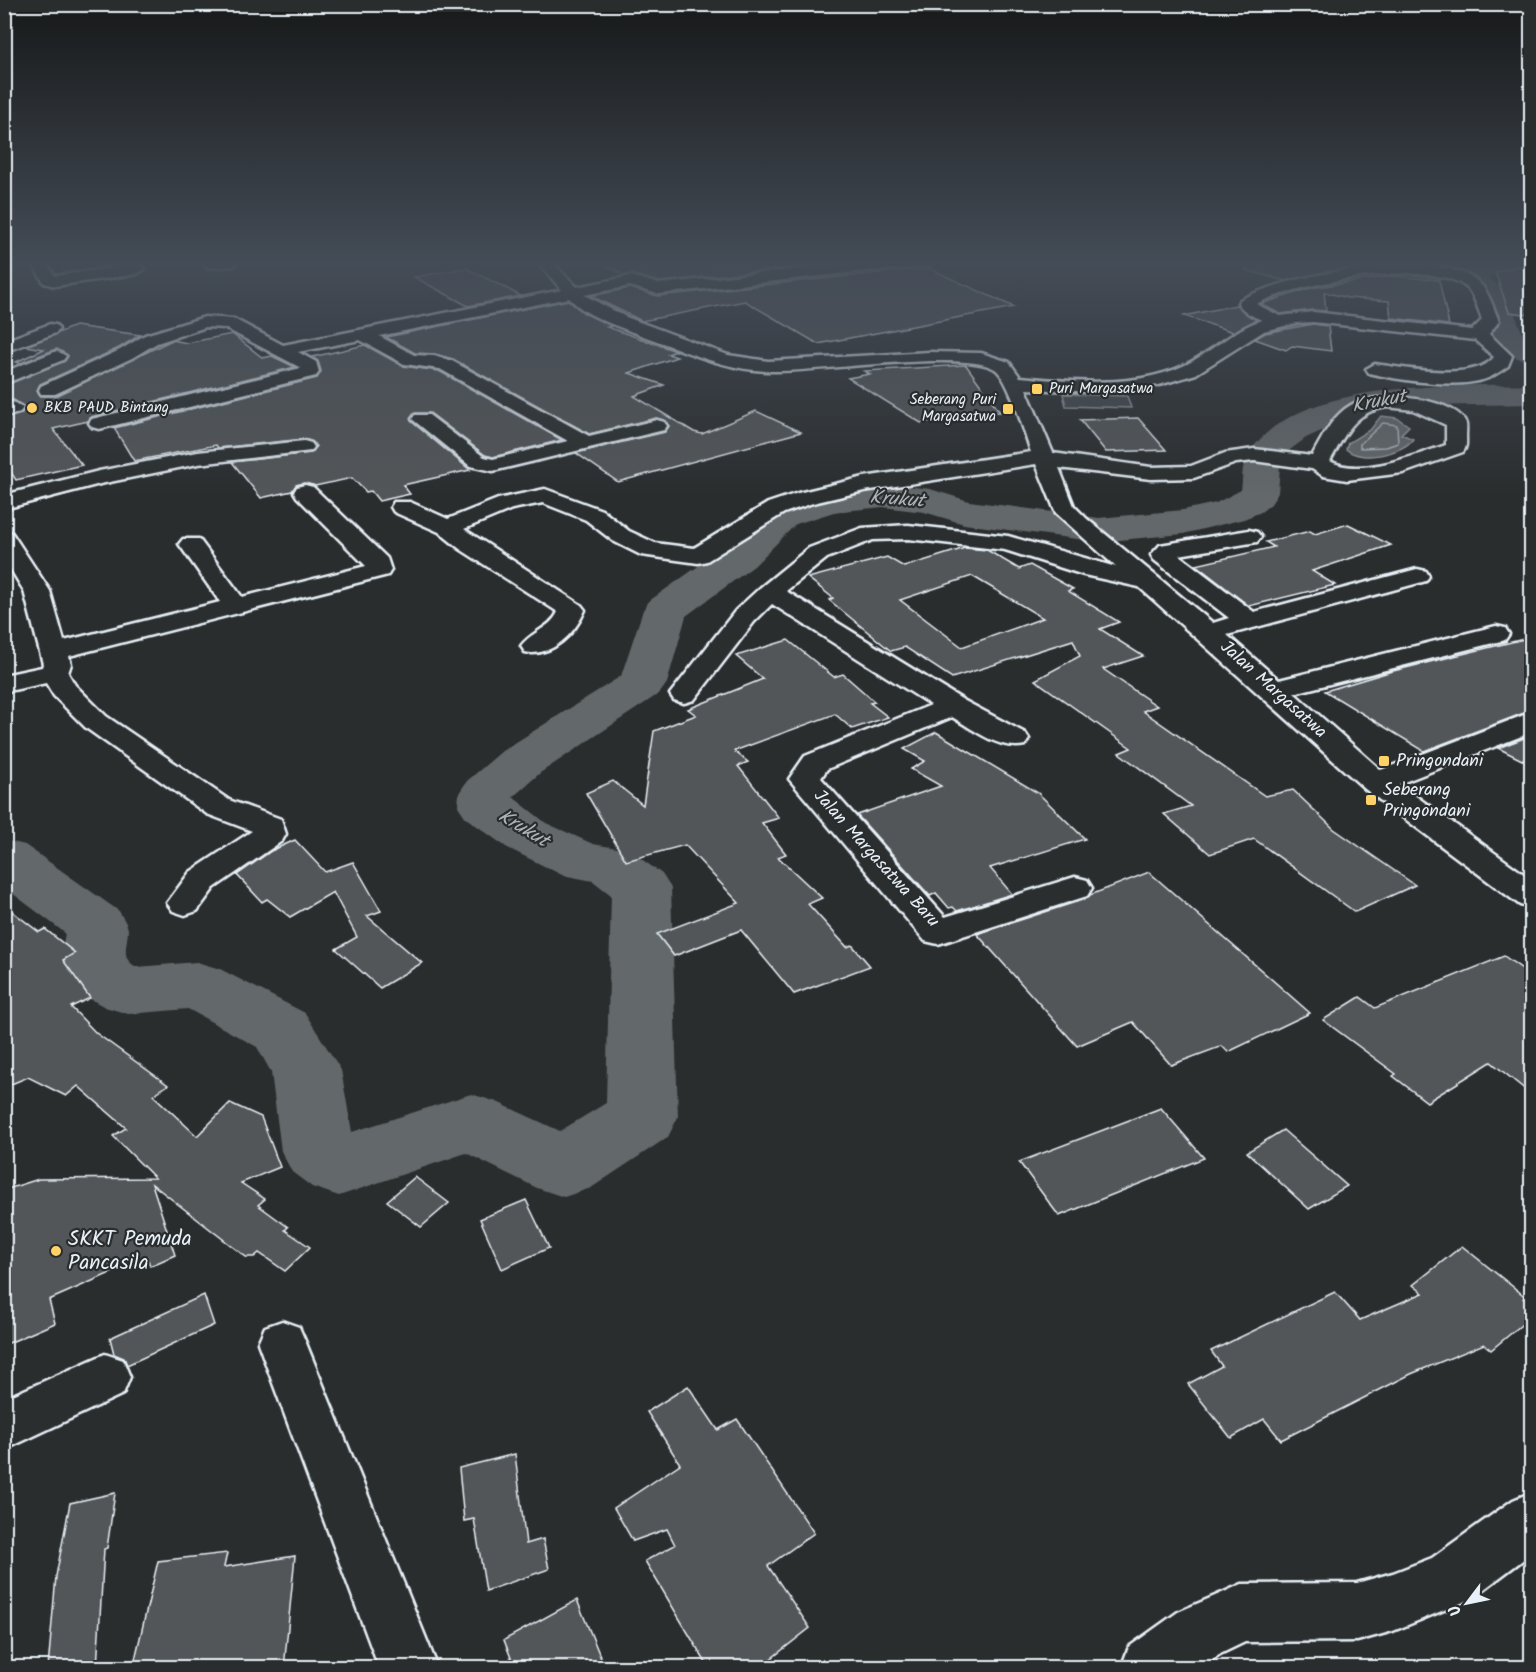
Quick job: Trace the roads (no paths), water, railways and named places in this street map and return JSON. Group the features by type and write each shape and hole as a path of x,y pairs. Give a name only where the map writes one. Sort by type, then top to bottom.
{"street":[{"path":"4,347 19,341"},
{"path":"48,390 126,354 148,341"},
{"path":"99,423 310,372 310,366 265,341"},
{"path":"283,350 324,341"},
{"path":"375,341 410,360 446,365 587,444"},
{"name":"Jalan Margasatwa","path":"674,341 725,360 747,365 968,357 981,358 1003,366 1014,382 1064,508 1079,524 1208,632 1376,782 1526,888"},
{"path":"1014,382 1124,386 1179,374 1205,363 1235,341"},
{"path":"1375,369 1434,377 1482,374 1502,362 1503,356 1487,341"},
{"path":"4,379 57,356"},
{"path":"923,455 948,461 1042,451 1062,462 1151,473 1194,472 1232,457 1254,455 1318,463 1331,471 1347,474 1403,467 1456,448 1456,423 1443,413 1402,402 1382,402 1361,407 1348,416 1318,463"},
{"path":"422,419 477,462 485,464 501,464 657,426"},
{"path":"4,502 99,478 198,458 304,447"},
{"path":"447,527 506,504 545,496 594,515 621,536 649,550 698,556 776,508 806,498 1042,451"},
{"path":"4,684 54,662 236,606 379,570 378,563 305,492"},
{"path":"402,507 447,527 468,544 572,610 565,626 535,646"},
{"path":"684,694 745,616 770,592 818,553 870,533 908,532 1008,543 1053,555 1093,570 1148,581"},
{"path":"1248,620 1163,555 1168,550 1249,537"},
{"path":"4,538 36,591 54,662 64,690 96,722 218,807 268,826 270,834 202,880 185,903"},
{"path":"190,544 236,606"},
{"path":"1208,632 1417,576"},
{"path":"770,592 953,706 1014,739"},
{"path":"1273,690 1496,634"},
{"name":"Jalan Margasatwa Baru","path":"953,706 816,763 805,779 939,932 1075,888"},
{"path":"1376,782 1532,721"},
{"path":"282,1343 409,1668"},
{"path":"4,1425 105,1377"},
{"path":"1150,1668 1199,1633 1242,1614 1357,1612 1393,1602 1451,1579 1532,1519"}],"water":[{"path":"1381,416 1397,418 1409,426 1401,434 1413,439 1400,449 1381,455 1361,455 1346,449 1348,443 1371,429"}],"waterway":[{"name":"Krukut","path":"1510,341 1512,346 1532,354"},
{"name":"Krukut","path":"4,858 97,926 93,955 106,979 128,991 197,985 281,1030 306,1070 318,1151 339,1166 471,1122 564,1167 642,1117 641,888 608,863 583,862 526,835 486,806 486,793 521,762 643,683 665,610 739,557 782,516 829,501 883,495 930,501 964,512 1099,530 1134,529 1183,522 1230,511 1247,504 1259,493 1262,465 1269,451 1294,430 1335,412 1362,404 1418,396 1532,394"}],"place":[{"name":"Puri Margasatwa","path":"1037,389"},
{"name":"BKB PAUD Bintang","path":"32,408"},
{"name":"Seberang Puri Margasatwa","path":"1008,409"},
{"name":"Pringondani","path":"1384,761"},
{"name":"Seberang Pringondani","path":"1371,800"},
{"name":"SKKT Pemuda Pancasila","path":"56,1251"}]}
